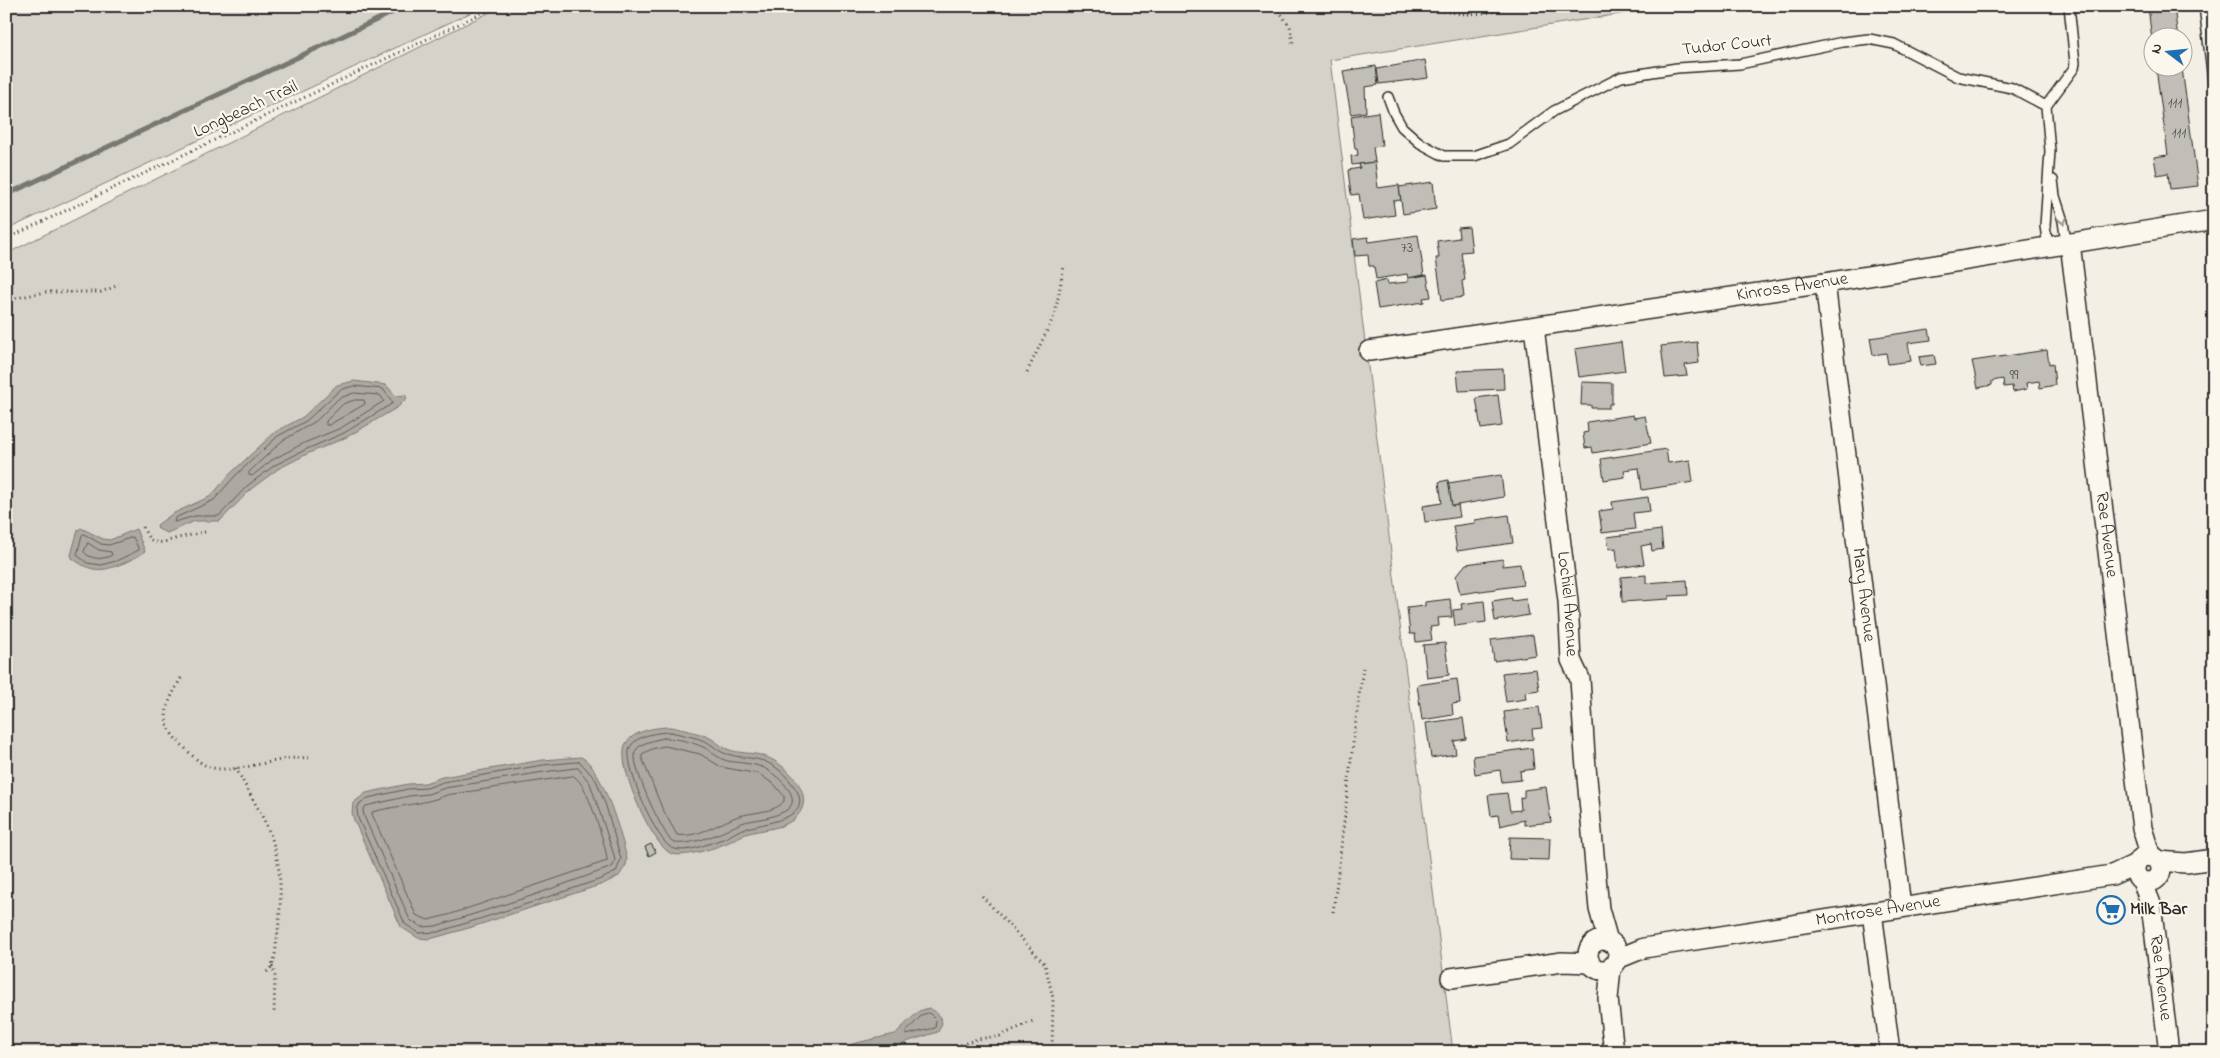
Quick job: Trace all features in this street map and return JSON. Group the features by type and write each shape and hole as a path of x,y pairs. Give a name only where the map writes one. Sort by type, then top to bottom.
{"street":[{"name":"Kinross Avenue","path":"1369,351 1825,283 2214,220"},
{"name":"Rae Avenue","path":"2061,244 2142,828 2169,1052"},
{"name":"Mary Avenue","path":"1825,283 1901,907"},
{"name":"Lochiel Avenue","path":"1534,327 1568,601 1571,660 1580,679 1584,748 1614,1052"},
{"name":"Montrose Avenue","path":"1451,978 2214,859"},
{"path":"1872,912 1890,1052"}],"lane":[{"path":"2061,244 2045,226 2050,145 2046,106 2074,68 2069,6"},
{"path":"2204,6 2214,89"},
{"name":"Tudor Court","path":"1388,96 1395,116 1402,127 1420,143 1444,156 1474,156 1509,144 1554,111 1621,77 1677,68 1740,64 1843,42 1869,39 1894,44 1958,77 2012,88 2046,106"},
{"path":"2049,165 2055,196 2062,216 2061,244"}],"path":[{"name":"Longbeach Trail","path":"6,239 497,6"},
{"path":"1276,6 1290,27 1293,44"},
{"path":"1429,6 1458,14 1478,14 1511,6"},
{"path":"1027,372 1055,314 1064,266"},
{"path":"6,300 46,292 101,292 119,285"},
{"path":"143,527 146,536 153,541 163,543 206,532"},
{"path":"1333,912 1363,668"},
{"path":"181,678 168,702 166,712 169,731 204,765 215,768 236,768 288,757 310,758"},
{"path":"236,768 269,830 278,864 280,904 277,941 272,966 270,971 265,973"},
{"path":"982,896 1045,964 1053,998 1052,1052"},
{"path":"272,966 274,974 274,1014"},
{"path":"942,1052 977,1039 1000,1036 1035,1020"}],"shaded area":[{"path":"6,6 485,6 6,230"},
{"path":"502,6 1671,6 1330,60 1453,1052 6,1052 6,254"}],"water":[{"path":"354,381 386,385 396,396 405,395 407,398 398,407 347,437 278,469 251,489 220,521 195,521 167,533 158,529 157,525 172,514 211,496 230,474 275,432 303,417 337,385"},
{"path":"81,528 103,539 110,540 136,529 145,551 135,558 116,566 97,570 91,569 79,563 71,555 78,530"},
{"path":"671,727 704,735 732,751 764,756 773,760 782,766 797,782 804,801 801,810 794,819 781,826 743,835 705,850 678,855 672,854 664,848 645,821 630,784 625,767 624,753 626,743 635,735 653,729"},
{"path":"581,757 589,763 596,774 616,819 627,859 626,865 619,876 603,884 430,939 418,938 401,927 354,820 352,813 353,803 366,793 408,784 425,783 442,777 543,760"},
{"path":"929,1008 938,1014 941,1020 942,1023 938,1032 909,1041 888,1052 848,1052 849,1046 852,1044 895,1034 919,1011"}],"building":[{"path":"2148,6 2174,6 2177,28 2151,28"},
{"path":"1425,60 1428,78 1379,84 1377,69"},
{"path":"1376,66 1378,85 1365,87 1366,112 1351,114 1343,71"},
{"path":"2157,78 2183,78 2198,186 2170,189 2168,173 2157,175 2154,157 2168,155"},
{"path":"1378,112 1382,146 1373,147 1375,162 1352,165 1351,156 1358,155 1357,149 1355,149 1351,116"},
{"path":"1375,162 1378,188 1399,185 1401,200 1393,201 1395,215 1363,220 1359,194 1351,195 1348,170 1360,168 1359,164"},
{"path":"1433,182 1436,209 1403,214 1399,187"},
{"path":"1469,227 1472,251 1461,252 1465,280 1462,281 1464,297 1442,300 1436,258 1439,258 1437,241 1459,238 1458,228"},
{"path":"1418,235 1424,275 1408,278 1407,274 1376,279 1374,266 1369,266 1368,255 1355,256 1353,239 1368,237 1369,242"},
{"path":"1427,275 1431,297 1423,298 1424,302 1378,309 1374,283 1387,280 1388,284 1408,282 1408,278"},
{"path":"1929,329 1931,340 1908,343 1911,361 1888,364 1886,353 1873,355 1870,338"},
{"path":"1621,342 1625,371 1579,377 1575,349"},
{"path":"1697,342 1699,363 1685,365 1687,376 1665,378 1661,346"},
{"path":"2047,350 2049,364 2053,363 2055,385 2040,388 2039,381 2026,383 2027,389 2013,392 2012,386 2004,387 2003,379 1992,381 1992,385 1978,388 1972,361"},
{"path":"1934,355 1936,364 1921,366 1919,357"},
{"path":"1503,369 1504,389 1459,391 1457,371"},
{"path":"1582,382 1612,383 1612,404 1609,404 1609,408 1591,408 1591,405 1581,405"},
{"path":"1498,395 1502,426 1481,429 1476,398"},
{"path":"1633,415 1634,418 1645,416 1651,443 1593,453 1592,447 1585,448 1583,433 1588,432 1587,422"},
{"path":"1666,449 1668,463 1690,460 1693,482 1642,490 1639,468 1624,470 1625,477 1604,480 1601,459"},
{"path":"1501,475 1504,497 1452,506 1448,483"},
{"path":"1448,480 1452,506 1458,505 1460,517 1425,522 1423,506 1442,503 1439,482"},
{"path":"1648,497 1650,511 1633,513 1635,529 1602,533 1599,511 1613,509 1612,502"},
{"path":"1509,515 1513,543 1457,551 1453,526 1475,523 1475,520"},
{"path":"1661,530 1663,549 1652,551 1651,544 1641,546 1644,564 1618,568 1616,548 1609,549 1607,537"},
{"path":"1503,559 1503,566 1520,564 1523,585 1460,594 1456,576 1466,564"},
{"path":"1646,575 1646,583 1687,580 1688,595 1669,596 1669,599 1622,602 1621,577"},
{"path":"1512,598 1512,601 1526,599 1529,615 1495,621 1492,601"},
{"path":"1450,599 1452,617 1438,618 1439,626 1430,627 1432,640 1416,642 1415,634 1410,634 1407,608 1425,606 1425,602"},
{"path":"1484,601 1486,622 1455,626 1453,610 1462,609 1461,604"},
{"path":"1533,635 1536,655 1494,661 1491,640"},
{"path":"1445,643 1449,675 1427,678 1423,645"},
{"path":"1536,669 1539,690 1525,692 1526,699 1506,702 1502,673"},
{"path":"1457,679 1460,703 1452,704 1453,715 1422,720 1417,685"},
{"path":"1539,707 1542,728 1532,729 1533,739 1508,743 1504,712"},
{"path":"1463,718 1466,739 1454,741 1456,754 1431,758 1426,723"},
{"path":"1532,748 1534,769 1520,771 1521,780 1502,782 1500,770 1475,774 1473,756"},
{"path":"1546,787 1551,822 1524,825 1524,820 1500,826 1498,815 1491,816 1488,795 1507,793 1510,811 1521,810 1520,798 1524,797 1524,790"},
{"path":"1510,837 1550,838 1549,860 1509,859"},
{"path":"651,844 656,852 649,856 645,847"}],"waterway":[{"path":"6,195 406,6"}],"place":[{"name":"Milk Bar","path":"2111,910"}]}
